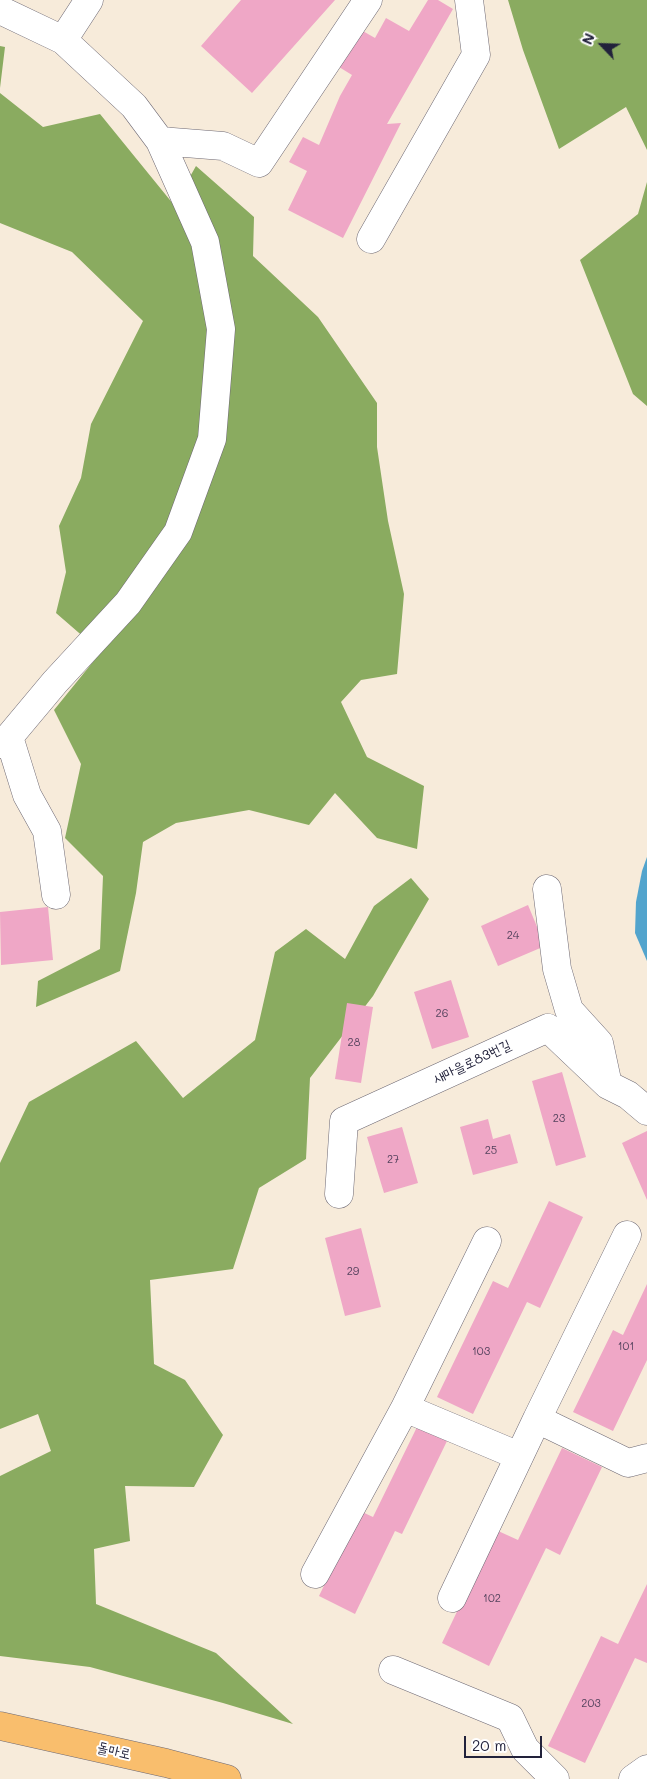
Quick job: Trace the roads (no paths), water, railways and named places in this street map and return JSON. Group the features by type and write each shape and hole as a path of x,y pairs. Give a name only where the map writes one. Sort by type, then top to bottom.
{"main road":[{"name":"돌마로","path":"0,1726 166,1763 227,1779"}],"street":[{"path":"63,40 89,0"},
{"path":"160,141 224,146 258,163 368,0"},
{"path":"371,239 476,55 470,0"},
{"path":"0,10 63,40 134,106 160,141 205,242 220,330 212,439 178,532 128,603 4,741 27,795 47,831 56,895"},
{"path":"548,888 557,969 569,1010 599,1043 608,1084"},
{"name":"새마을로83번길","path":"339,1194 344,1121 548,1028 608,1084 628,1095 647,1111"},
{"path":"452,1598 537,1418 627,1235"},
{"path":"315,1574 405,1408 487,1241"},
{"path":"405,1408 519,1456"},
{"path":"537,1418 628,1463 647,1458"},
{"path":"393,1670 510,1718 524,1749 555,1779"},
{"path":"633,1779 647,1769"}],"water":[{"path":"647,857 647,961 635,933 636,902 642,871"}]}
